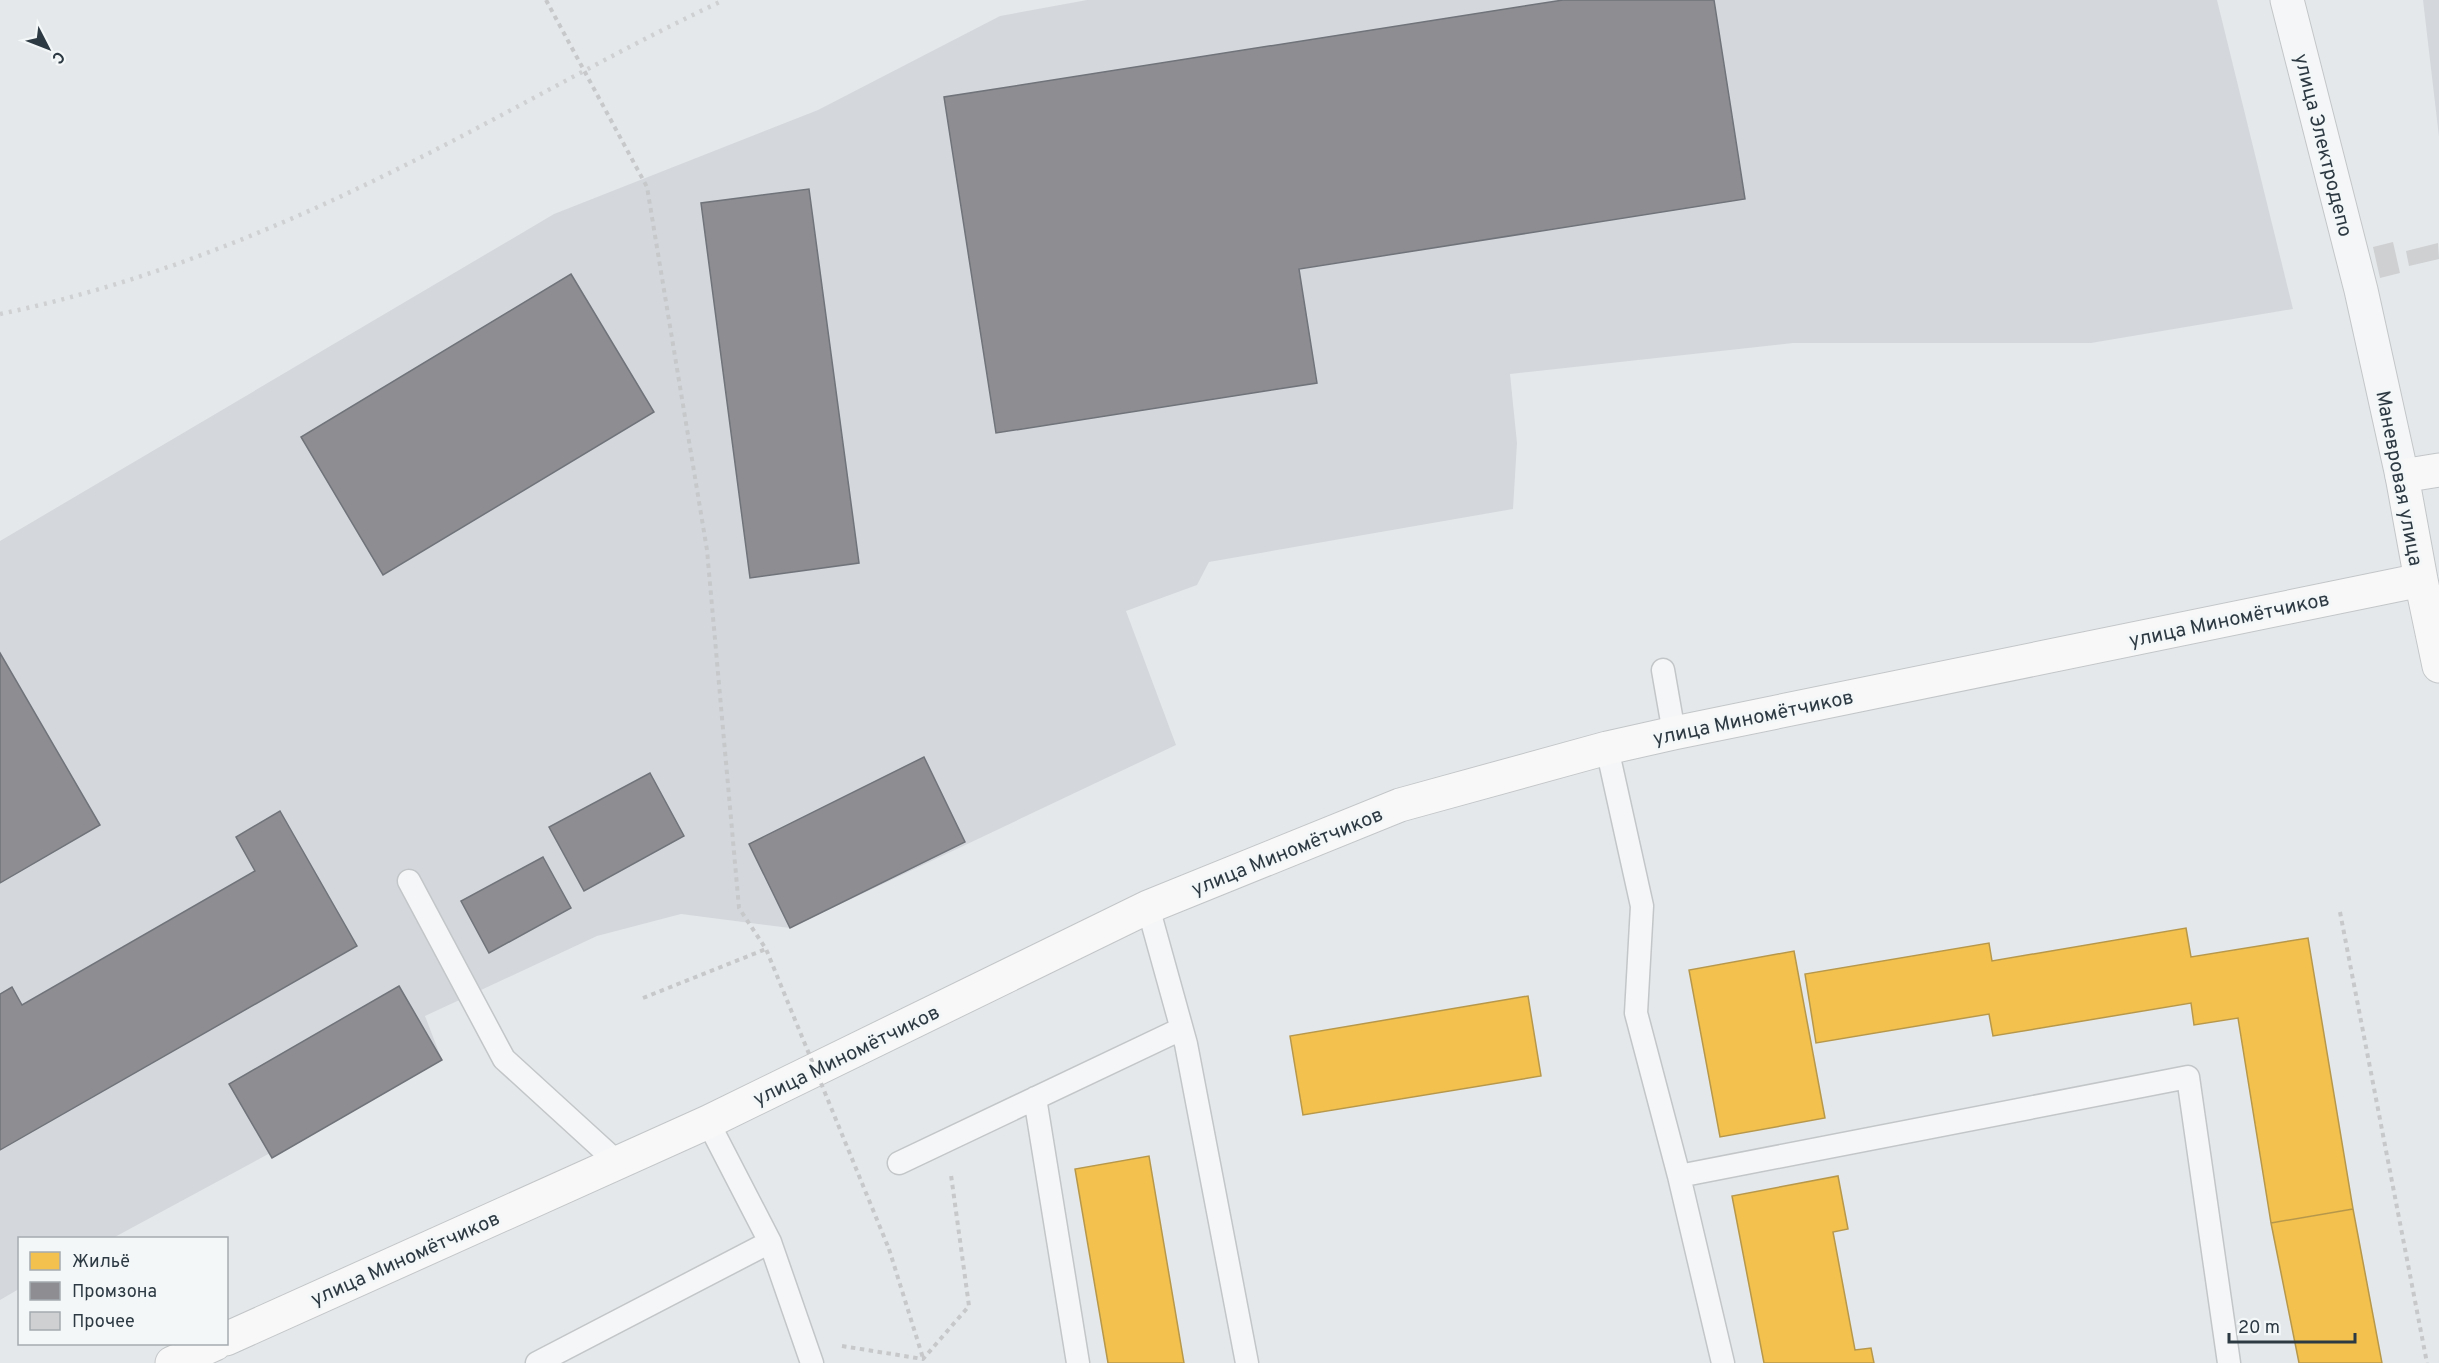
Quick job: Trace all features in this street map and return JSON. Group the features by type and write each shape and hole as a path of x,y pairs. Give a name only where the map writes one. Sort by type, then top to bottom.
{"street":[{"name":"улица Электродепо","path":"2287,0 2361,290"},
{"name":"Маневровая улица","path":"2361,290 2402,476 2439,666"},
{"path":"2402,476 2439,470"},
{"name":"улица Миномётчиков","path":"228,1338 708,1122 1148,908 1400,805 1607,748 1674,733 2421,580"},
{"path":"172,1363 213,1345"}],"lane":[{"path":"1663,670 1674,733"},
{"path":"1607,748 1642,906 1636,1013 1679,1176 1723,1363"},
{"path":"409,881 504,1059 618,1163"},
{"path":"1148,908 1181,1029 1247,1363"},
{"path":"899,1163 1181,1029"},
{"path":"1679,1176 2188,1077 2229,1363"},
{"path":"1035,1098 1078,1363"},
{"path":"708,1122 770,1242 812,1363"},
{"path":"537,1363 770,1242"}],"path":[{"path":"546,0 647,187 707,550 739,908 766,949 889,1249 923,1359"},
{"path":"2340,912 2427,1363"},
{"path":"643,998 766,949"},
{"path":"923,1359 969,1306 950,1166"},
{"path":"805,1340 923,1359"}],"shaded area":[{"path":"1087,0 2217,0 2293,309 2091,343 1793,343 1510,374 1517,443 1513,509 1209,562 1197,585 1126,611 1176,745 790,928 681,914 597,936 425,1016 442,1060 115,1237 18,1237 18,1290 0,1300 0,541 554,214 818,110 1000,16"},
{"path":"2423,0 2439,0 2439,137"}],"building: Жильё":[{"path":"2186,928 2191,957 2308,938 2353,1209 2271,1223 2238,1018 2194,1025 2191,1003 1993,1036 1989,1014 1816,1043 1805,974 1989,943 1992,961"},
{"path":"1794,951 1825,1118 1720,1137 1689,970"},
{"path":"1528,996 1541,1076 1303,1115 1290,1036"},
{"path":"1149,1156 1184,1363 1108,1363 1075,1169"},
{"path":"1838,1176 1848,1229 1833,1232 1855,1350 1871,1348 1874,1363 1764,1363 1732,1196"},
{"path":"2353,1209 2382,1363 2299,1363 2271,1223"}],"building: Промзона":[{"path":"1563,0 1714,0 1745,199 1299,269 1317,383 996,433 944,97"},
{"path":"809,189 859,563 750,578 701,203"},
{"path":"571,274 654,412 383,575 301,437"},
{"path":"0,653 100,825 0,883"},
{"path":"924,757 965,842 790,928 749,844"},
{"path":"650,773 684,836 584,891 549,827"},
{"path":"280,811 357,946 0,1150 0,994 12,987 22,1005 255,871 236,837"},
{"path":"543,857 571,908 489,953 461,901"},
{"path":"399,986 442,1060 272,1158 229,1084"}],"building: Прочее":[{"path":"2393,242 2400,273 2380,278 2373,247"},
{"path":"2438,243 2439,259 2409,266 2406,251"}],"railway":[{"path":"0,314 114,285 280,224 387,174 652,35 724,0"}]}
